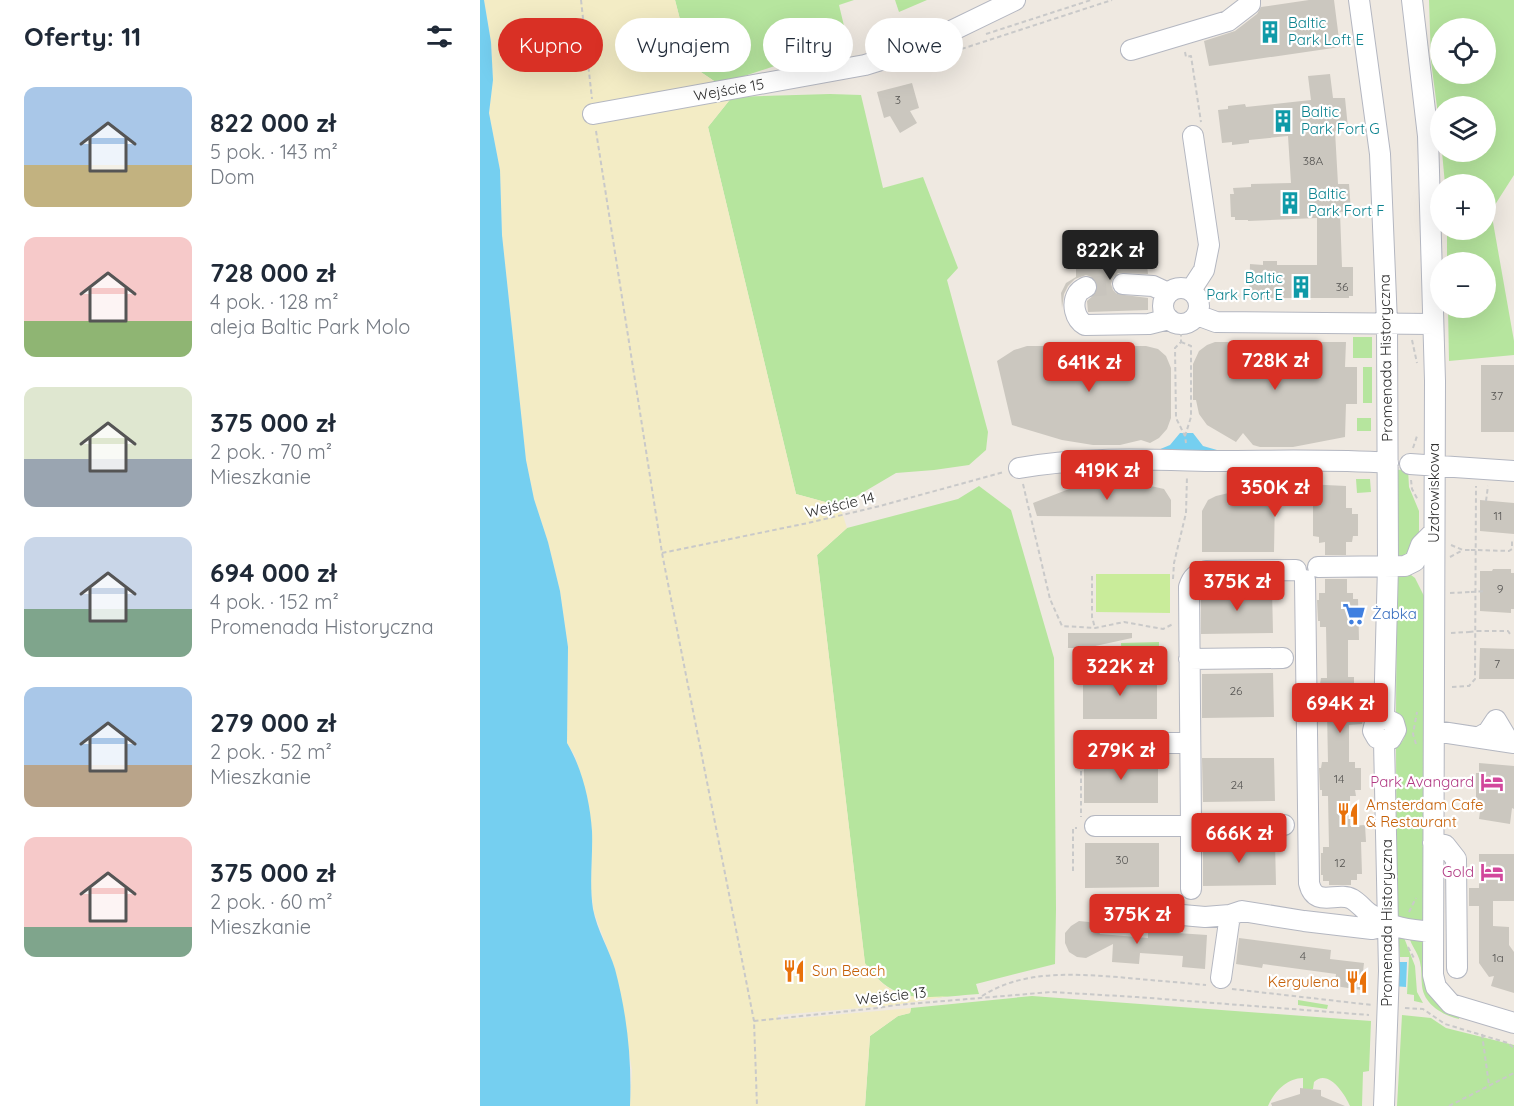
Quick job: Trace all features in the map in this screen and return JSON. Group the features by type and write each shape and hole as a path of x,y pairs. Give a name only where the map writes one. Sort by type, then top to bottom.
{"street":[{"name":"Wejście 15","path":"593,114 865,65 910,51 1015,0"},
{"path":"1131,50 1228,21 1250,4 1250,0"},
{"name":"Promenada Historyczna","path":"1359,0 1380,154 1387,323 1388,463 1396,566 1384,718 1377,720 1373,727 1377,738 1384,741 1389,925 1384,1106"},
{"name":"Uzdrowiskowa","path":"1412,0 1428,136 1435,466 1440,538 1433,843 1433,975 1436,987 1451,1004 1514,1023"},
{"path":"1191,290 1204,270 1209,245 1198,133"},
{"path":"1123,284 1153,286 1168,293"},
{"path":"1086,287 1078,294 1075,307 1076,317 1085,325 1182,325 1216,322 1433,324"},
{"path":"1176,288 1191,290 1199,299 1200,305 1182,325 1165,315 1163,303 1168,293 1176,288"},
{"path":"1019,468 1058,462 1187,460 1388,463"},
{"path":"1410,464 1514,471"},
{"path":"1191,889 1189,587 1191,580 1196,574 1206,571 1306,572 1396,566 1415,561 1421,545 1440,538"},
{"path":"1396,566 1416,573 1421,585 1440,594"},
{"path":"1306,572 1309,883 1315,895 1321,898 1351,898 1371,915 1389,925 1406,930 1433,925 1457,928"},
{"path":"1189,659 1283,658"},
{"path":"1479,737 1488,732 1497,714 1511,742"},
{"path":"1435,731 1511,742"},
{"path":"1087,746 1190,743"},
{"path":"1095,826 1284,825"},
{"path":"1433,843 1445,845 1456,859 1457,968"},
{"path":"1113,914 1171,914 1205,917 1230,915 1242,911 1304,921 1372,928 1389,925"},
{"path":"1221,984 1230,915"}],"path":[{"path":"581,0 593,114 662,552 754,1021 757,1106"},
{"path":"963,49 1112,0"},
{"path":"1184,48 1185,57 1191,56 1198,133"},
{"path":"1182,325 1191,346 1191,417 1185,436"},
{"path":"1173,581 1174,563 1186,513 1185,436 1176,418 1175,348 1182,325"},
{"name":"Wejście 14","path":"662,552 808,523 1019,468"},
{"path":"1486,501 1488,486"},
{"path":"1025,491 1050,599 1062,626 1095,628 1124,622 1163,629 1173,625 1173,615"},
{"path":"1446,687 1469,686 1475,679 1476,492"},
{"path":"1440,538 1463,550 1510,551 1512,541"},
{"path":"1446,559 1463,550"},
{"path":"1092,576 1092,617 1095,628"},
{"path":"1440,594 1486,591"},
{"path":"1446,633 1508,631 1510,634"},
{"path":"1073,871 1073,828 1081,827 1087,746"},
{"path":"980,998 995,988 1046,975 1078,974 1221,984 1371,1005 1387,1012 1423,1009 1445,1024 1508,1043 1514,1048"},
{"name":"Wejście 13","path":"754,1021 1051,992 1369,1015 1387,1012"},
{"path":"1482,1034 1489,1086"},
{"path":"1449,1106 1514,1072"}],"green space":[{"path":"675,0 854,0 839,5 842,18 763,18 763,70 717,83 701,72 751,72 751,18 680,18"},
{"path":"895,0 927,0 899,12"},
{"path":"1429,0 1514,0 1514,175 1496,203 1496,174 1444,174 1443,162 1496,162 1496,96 1436,96 1434,84 1496,84 1496,18 1430,18 1430,30"},
{"path":"861,95 883,188 923,177 958,268 947,280 988,432 986,450 969,465 896,473 840,506 796,494 708,127 732,97"},
{"path":"1496,239 1514,341 1514,355 1449,361 1448,318 1496,318 1496,252 1447,252 1447,240"},
{"path":"1353,337 1372,337 1372,358 1353,358"},
{"path":"1363,367 1372,367 1372,403 1363,403"},
{"path":"1357,418 1371,418 1371,431 1357,431"},
{"path":"1408,469 1409,487 1419,511 1419,537 1412,557 1397,560 1397,470"},
{"path":"1356,479 1370,479 1371,492 1357,493"},
{"path":"979,486 1011,510 1054,658 1055,964 976,984 979,994 916,997 890,988 865,964 817,555 847,528 958,499"},
{"path":"1096,574 1170,574 1170,613 1096,612"},
{"path":"1397,574 1411,575 1415,578 1425,598 1427,713 1423,731 1427,747 1425,917 1420,922 1412,924 1397,922 1396,748 1403,740 1406,730 1403,720 1396,712"},
{"path":"1159,642 1159,664 1122,665 1121,643"},
{"path":"1398,934 1403,935 1415,966 1417,992 1423,1003 1414,1001 1414,995 1407,994 1409,957 1400,957"},
{"path":"1409,936 1425,939 1426,982 1432,998 1438,1004 1460,1015 1459,1019 1440,1012 1426,998 1423,992 1419,958"},
{"path":"1032,996 1371,1021 1369,1071 1363,1072 1362,1106 1350,1106 1340,1089 1325,1078 1314,1082 1313,1089 1303,1089 1303,1078 1286,1083 1268,1106 865,1106 870,1036 898,1016 910,1013 911,1008"},
{"path":"1298,1000 1328,1005 1327,1009 1298,1005"},
{"path":"1402,1015 1431,1018 1446,1028 1514,1045 1514,1106 1397,1106"}],"sand":[{"path":"484,0 675,0 680,18 615,18 615,72 701,72 732,97 708,127 796,494 840,506 847,528 817,555 865,963 874,975 891,990 901,994 921,997 948,996 896,1005 778,1015 778,1020 911,1008 910,1013 898,1016 870,1036 865,1106 630,1106 632,1070 615,969 594,912 591,890 592,831 587,796 575,756 567,743 568,647 560,591 534,499 526,460 502,235 500,170 489,113 493,80 491,42"}],"water":[{"path":"480,0 484,0 491,42 493,80 489,113 500,170 502,235 526,460 534,499 560,591 568,647 567,743 581,774 589,808 592,831 593,909 615,969 626,1020 630,1106 480,1106"},
{"path":"1180,433 1193,433 1203,446 1224,452 1158,450 1170,445"},
{"path":"1394,962 1407,962 1406,987 1393,986"}],"building":[{"name":"Baltic Park Loft E","path":"1309,0 1334,0 1340,47 1209,66 1204,41 1235,31 1257,14 1261,7"},
{"path":"1330,74 1333,98 1345,98 1348,128 1335,131 1338,184 1349,184 1351,211 1340,212 1342,267 1353,267 1353,296 1349,298 1249,298 1250,264 1263,265 1263,261 1277,261 1277,265 1317,265 1317,218 1248,221 1235,220 1235,217 1231,217 1230,194 1234,194 1233,188 1251,187 1251,184 1291,183 1288,136 1249,140 1249,143 1232,145 1232,142 1222,143 1218,110 1245,104 1246,107 1311,100 1308,76"},
{"path":"912,83 919,108 910,111 917,123 900,133 890,116 884,118 877,92"},
{"path":"1076,255 1135,256 1142,259 1147,265 1148,274 1118,273 1111,284 1117,294 1148,298 1148,310 1088,312 1087,301 1096,293 1098,286 1092,277 1086,275 1075,279 1068,286 1062,308 1061,293 1066,283 1076,277"},
{"path":"1215,342 1346,342 1345,367 1357,367 1357,404 1346,404 1345,437 1293,447 1260,447 1253,445 1243,433 1236,442 1207,425 1199,414 1196,400 1193,400 1193,364 1199,351"},
{"path":"1027,346 1146,346 1158,349 1166,356 1171,368 1171,418 1167,429 1159,438 1150,443 1141,440 1120,445 1093,445 1062,440 1012,425 997,361 1014,350"},
{"path":"1481,365 1514,365 1514,432 1481,432"},
{"path":"1102,480 1129,481 1164,489 1171,500 1171,517 1037,516 1033,503 1082,484"},
{"path":"1284,483 1346,486 1346,508 1352,508 1352,514 1358,514 1358,536 1353,536 1352,542 1346,542 1346,555 1325,555 1325,542 1319,543 1319,537 1313,536 1313,497 1275,497 1274,552 1202,552 1202,511 1208,500 1258,486"},
{"path":"1480,500 1514,503 1514,534 1480,531"},
{"path":"1493,569 1511,569 1511,573 1514,573 1514,609 1511,609 1511,613 1480,611 1480,571 1492,571"},
{"path":"1325,579 1347,579 1347,593 1353,593 1353,599 1358,599 1359,640 1348,640 1348,677 1354,677 1354,684 1360,683 1363,720 1362,724 1349,725 1349,762 1355,762 1355,768 1361,768 1361,790 1355,790 1356,796 1350,796 1350,826 1365,825 1366,842 1361,842 1362,874 1357,874 1357,880 1351,880 1351,885 1329,885 1329,881 1323,881 1323,875 1321,875 1321,853 1323,853 1323,847 1329,847 1328,796 1322,796 1322,790 1320,790 1319,768 1322,762 1328,762 1327,712 1321,712 1321,706 1319,706 1318,684 1321,678 1327,678 1326,627 1320,627 1320,621 1318,621 1317,600 1319,600 1319,593 1325,593"},
{"path":"1272,589 1273,633 1201,634 1201,590"},
{"path":"1068,633 1132,633 1132,638 1086,648 1068,648"},
{"path":"1480,648 1514,649 1514,679 1479,679"},
{"path":"1273,673 1274,717 1202,718 1202,674"},
{"path":"1083,675 1157,675 1157,719 1083,719"},
{"path":"1202,758 1274,758 1275,801 1203,802"},
{"path":"1084,759 1158,759 1158,803 1084,803"},
{"path":"1479,763 1514,766 1514,809 1512,808 1510,824 1479,819 1481,804 1476,803 1476,773 1479,773"},
{"path":"1203,842 1275,842 1276,885 1203,886"},
{"path":"1085,843 1159,843 1159,887 1085,888"},
{"path":"1479,854 1514,854 1514,901 1493,901 1493,926 1509,927 1509,945 1514,952 1514,993 1491,986 1494,976 1489,977 1479,963 1479,906 1469,906 1469,888 1479,888"},
{"path":"1079,921 1089,922 1097,927 1100,934 1148,938 1148,931 1207,935 1205,969 1182,967 1183,956 1140,953 1139,964 1112,962 1113,944 1086,958 1077,957 1069,952 1065,943 1065,933"},
{"path":"1239,938 1331,950 1330,959 1364,963 1361,990 1335,986 1336,974 1263,964 1262,968 1236,964"},
{"path":"1300,1088 1321,1090 1321,1096 1345,1106 1272,1106 1271,1103 1300,1094"}],"tunnel":[{"path":"1086,287 1123,284"}],"place":[{"name":"Baltic Park Loft E","path":"1270,32"},
{"name":"Baltic Park Fort G","path":"1283,121"},
{"name":"Baltic Park Fort F","path":"1290,203"},
{"name":"Baltic Park Fort E","path":"1301,287"},
{"name":"Żabka","path":"1354,614"},
{"name":"Park Avangard","path":"1492,782"},
{"name":"Amsterdam Cafe & Restaurant","path":"1348,814"},
{"name":"Gold","path":"1492,872"},
{"name":"Sun Beach","path":"794,971"},
{"name":"Kergulena","path":"1357,982"}]}
